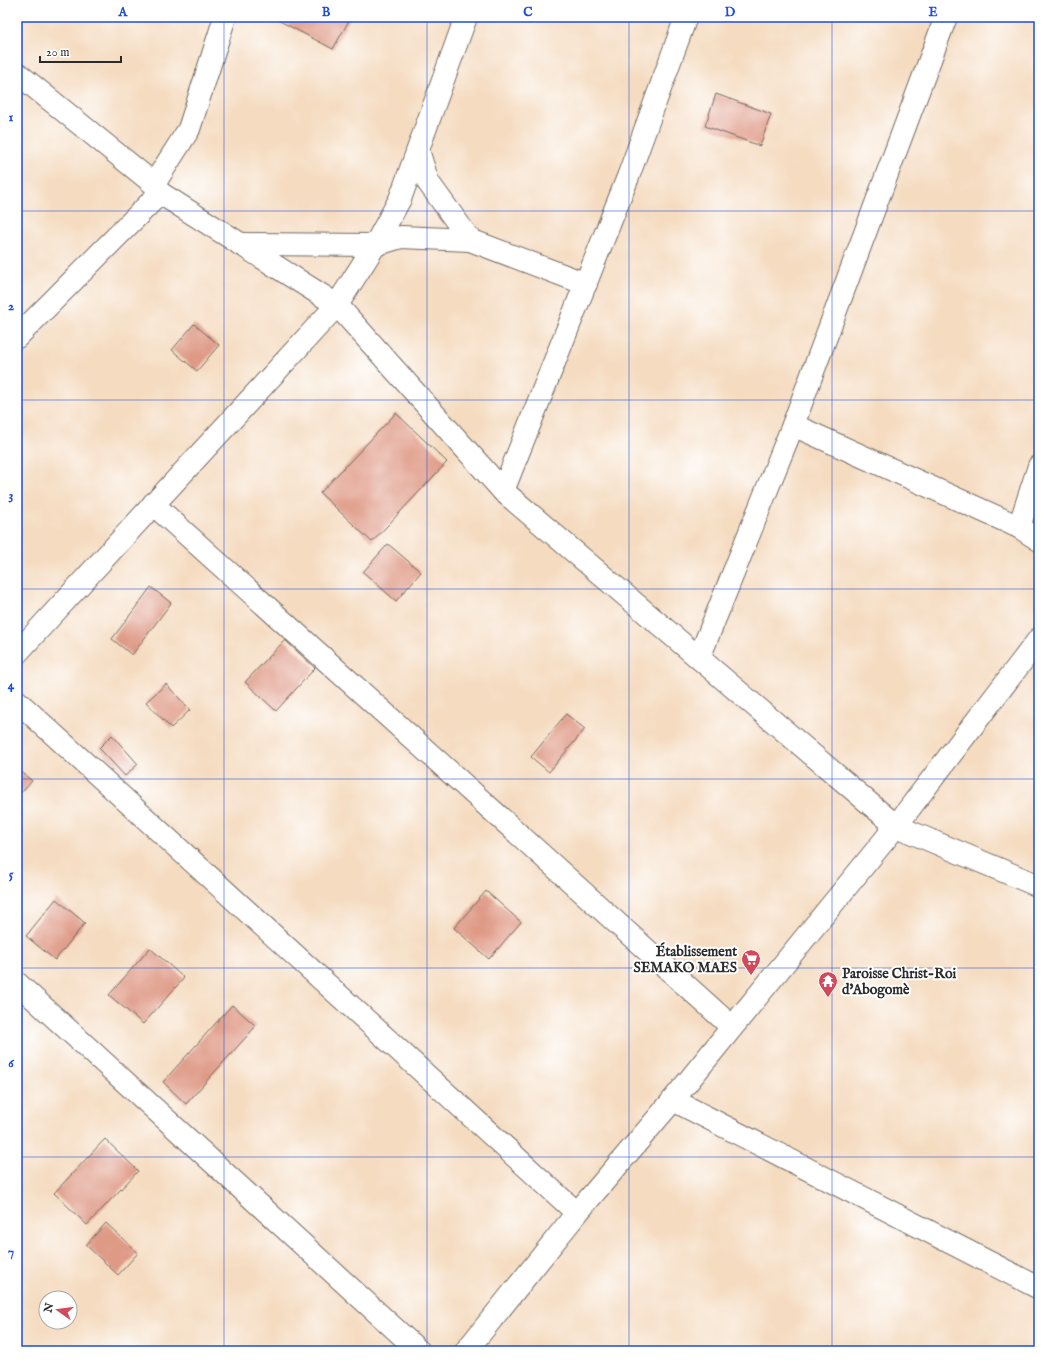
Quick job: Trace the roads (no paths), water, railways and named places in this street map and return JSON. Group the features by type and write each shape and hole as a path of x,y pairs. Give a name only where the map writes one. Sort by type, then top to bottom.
{"street":[{"path":"17,337 157,189 189,129 225,17"},
{"path":"17,653 337,305 375,245 400,199 466,17"},
{"path":"503,491 628,177 686,17"},
{"path":"699,658 793,425 946,17"},
{"path":"17,73 157,189 239,244 337,305 503,491 896,826 1039,886"},
{"path":"418,150 428,182 470,240"},
{"path":"239,244 375,245 401,237 470,240 586,284"},
{"path":"793,425 1020,526 1039,540"},
{"path":"1020,526 1039,466"},
{"path":"153,504 732,1028"},
{"path":"466,1351 577,1213 674,1100 896,826 1039,639"},
{"path":"17,701 577,1213"},
{"path":"17,983 419,1351"},
{"path":"674,1100 1039,1288"}],"place":[{"name":"Établissement SEMAKO MAES","path":"751,976"},
{"name":"Paroisse Christ-Roi d'Abogomè","path":"828,998"}]}
